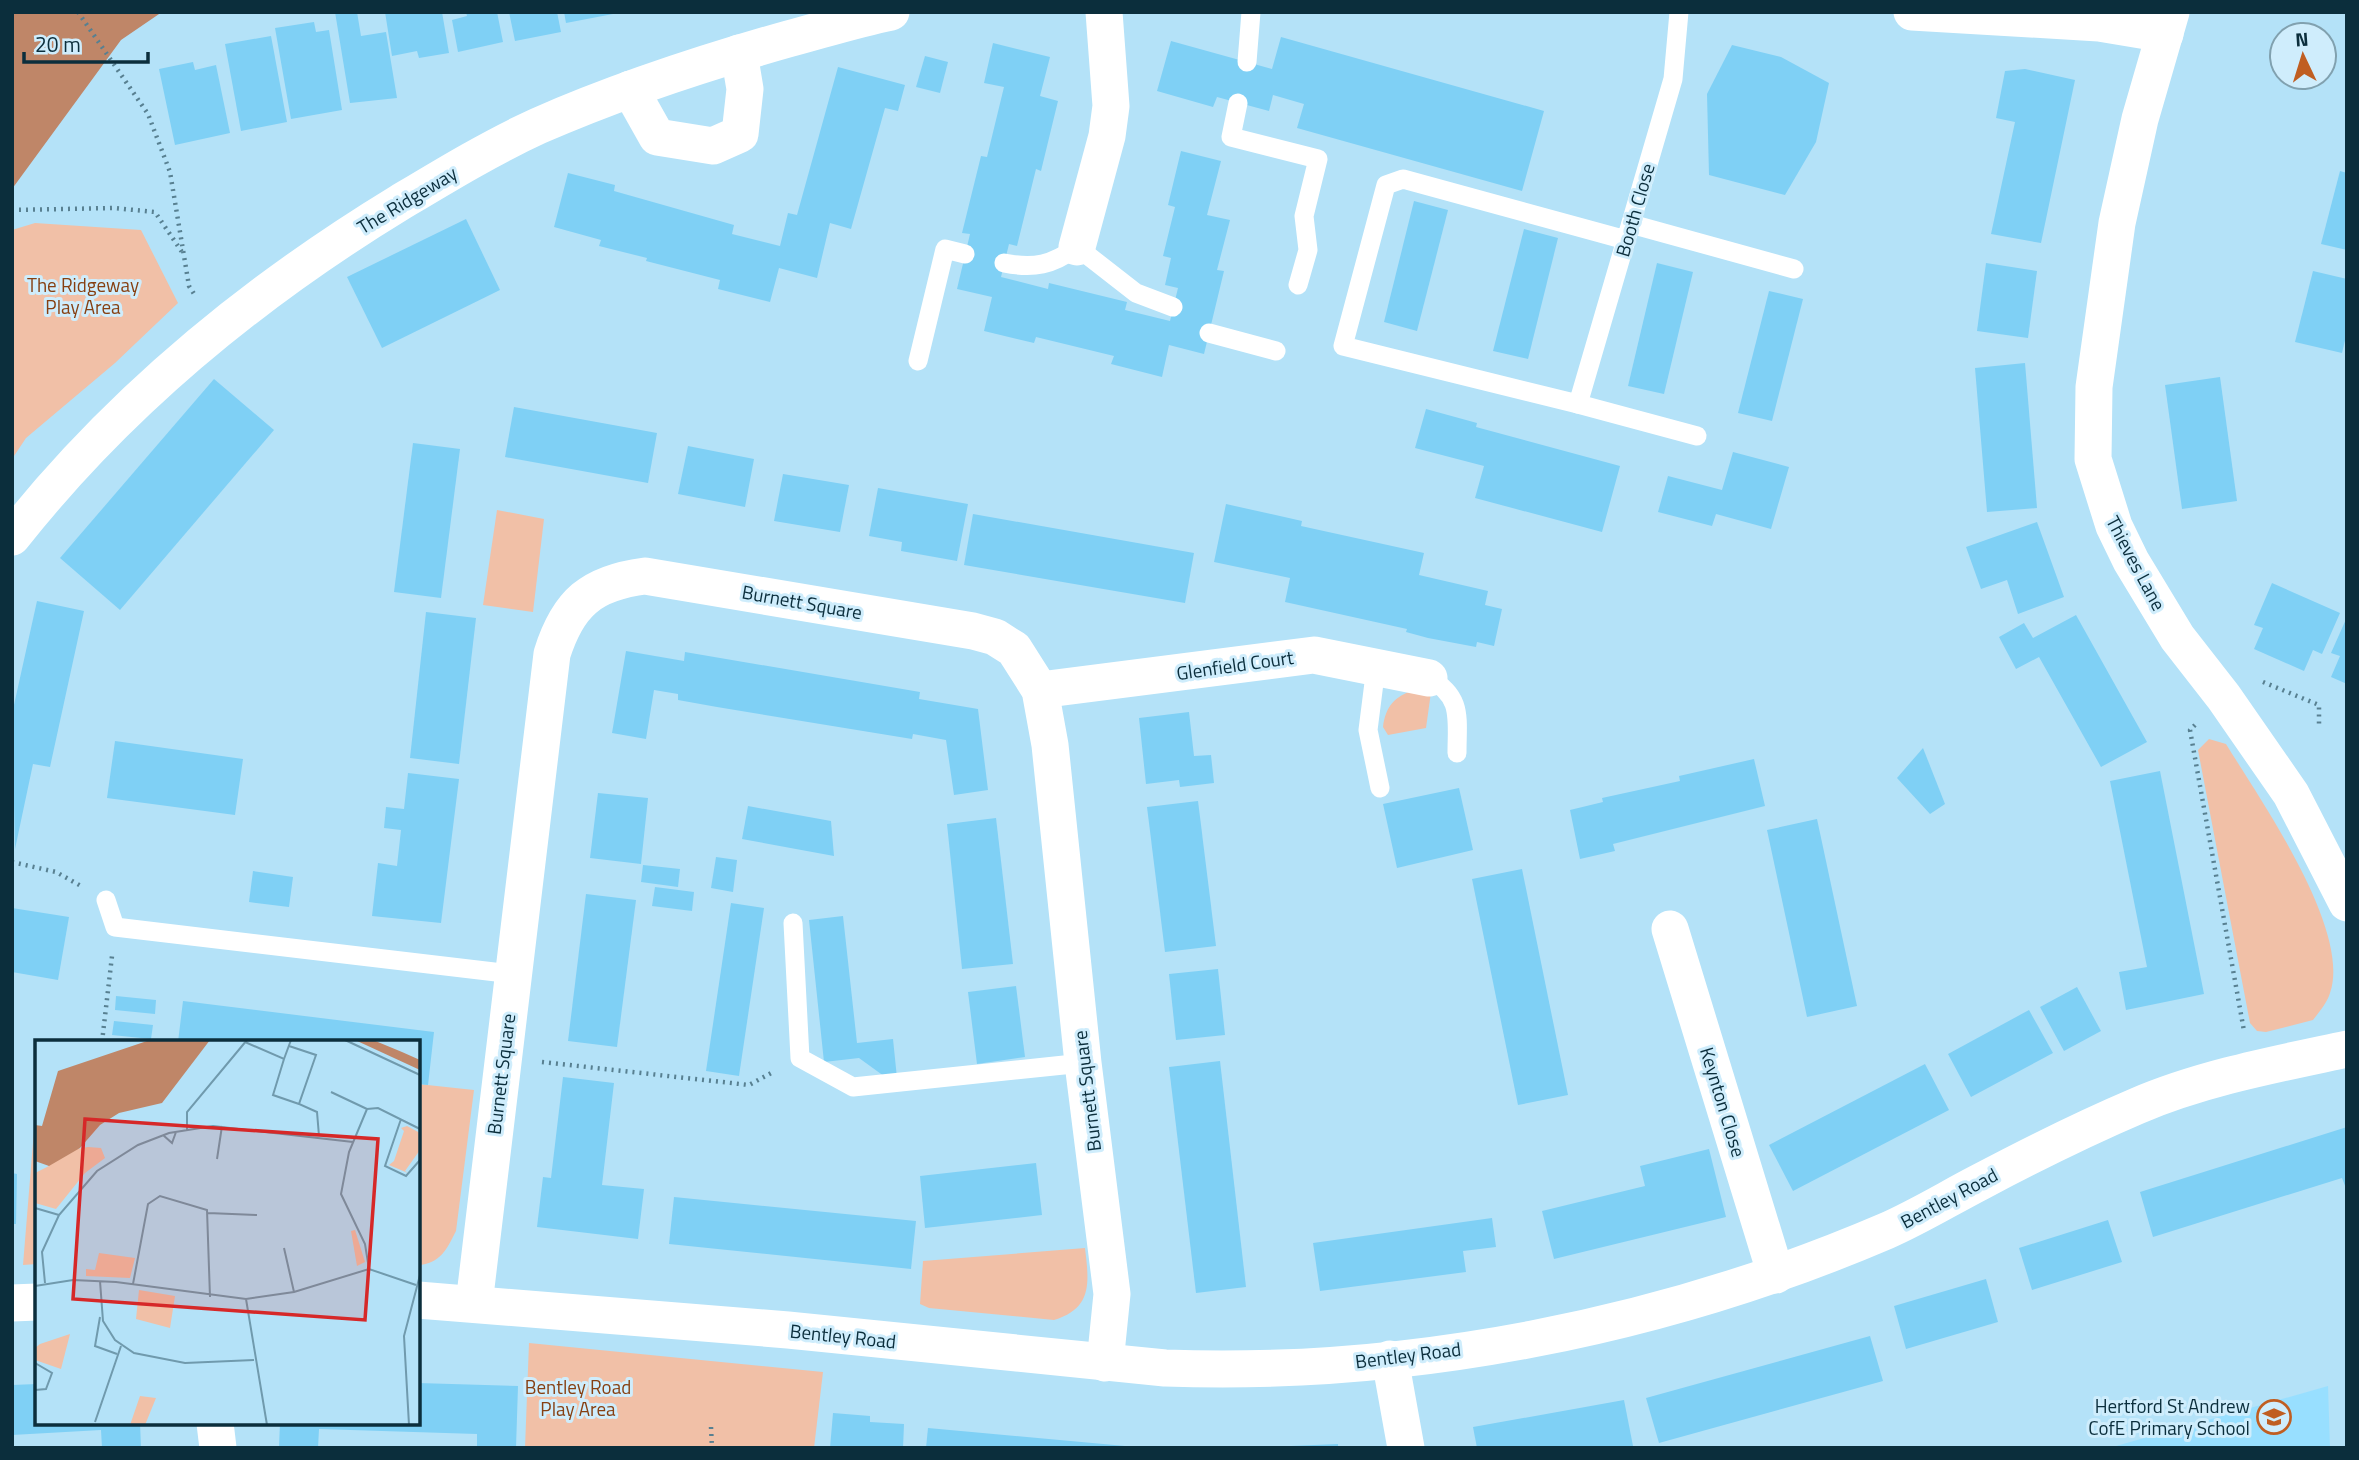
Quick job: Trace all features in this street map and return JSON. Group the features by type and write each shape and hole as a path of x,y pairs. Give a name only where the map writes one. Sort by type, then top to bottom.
{"street":[{"name":"The Ridgeway","path":"12,537 40,502 126,413 218,329 299,267 434,182 537,127 630,89 739,53 818,21 891,12"},
{"path":"1077,247 1107,136 1111,106 1104,12"},
{"path":"1912,12 2098,23 2168,23"},
{"name":"Thieves Lane","path":"2168,23 2140,119 2117,223 2094,387 2093,459 2114,526 2132,562 2177,636 2223,696 2291,794 2347,903"},
{"path":"630,89 657,137 713,146 740,134 745,89 739,53"},
{"name":"Burnett Square","path":"474,1304 552,654 570,610 591,592 618,579 645,576 973,631 995,638 1014,649 1026,663 1040,690 1050,745 1083,1063 1112,1294 1105,1363"},
{"name":"Glenfield Court","path":"1040,690 1314,655 1429,678"},
{"name":"Keynton Close","path":"1670,929 1776,1275"},
{"name":"Bentley Road","path":"420,1300 788,1330 1105,1363 1218,1370 1390,1359 1522,1340 1633,1315 1776,1275 1890,1230 2017,1163 2141,1105 2252,1071 2347,1049"},
{"path":"12,1303 35,1302"},
{"path":"1390,1359 1406,1448"},
{"path":"215,1425 218,1448"}],"lane":[{"path":"1247,62 1251,12"},
{"name":"Booth Close","path":"1578,404 1673,79 1679,12"},
{"path":"1238,103 1231,137 1318,159 1304,216 1308,250 1298,285"},
{"path":"1697,436 1343,346 1386,185 1402,179 1794,269"},
{"path":"1004,262 1042,266 1055,262 1077,247 1136,293 1173,307"},
{"path":"918,361 945,249 965,254"},
{"path":"1209,333 1276,351"},
{"path":"1376,667 1368,730 1380,788"},
{"path":"1429,678 1445,687 1453,699 1457,713 1457,753"},
{"path":"106,900 115,927 512,974"},
{"path":"793,923 800,1058 853,1087 1083,1063"}],"path":[{"path":"86,12 79,14 148,114 170,172 189,286 218,329"},
{"path":"12,210 114,208 155,212 184,254"},
{"path":"2252,1071 2230,964 2190,730 2246,675 2319,705 2319,728"},
{"path":"12,862 56,872 106,900"},
{"path":"102,1040 115,927"},
{"path":"503,1057 749,1085 800,1058"},
{"path":"711,1427 712,1448"}],"shaded area":[{"path":"12,12 162,12 121,40 12,189"},
{"name":"Hertford St Andrew CofE Primary School","path":"2328,1386 2330,1448 2109,1448"}],"green space":[{"name":"The Ridgeway Play Area","path":"35,223 141,230 178,303 115,363 26,438 12,459 12,230"},
{"path":"497,510 544,519 533,612 483,605"},
{"path":"1414,690 1431,692 1426,728 1388,735 1383,727 1389,708 1396,699"},
{"path":"2209,739 2226,744 2279,830 2299,865 2328,935 2333,966 2330,993 2313,1020 2266,1032 2257,1031 2250,1023 2198,750"},
{"path":"420,1084 474,1090 456,1231 437,1259 420,1265"},
{"path":"35,1118 35,1264 23,1265"},
{"path":"1085,1248 1086,1292 1076,1308 1054,1320 929,1308 920,1304 923,1261"},
{"name":"Bentley Road Play Area","path":"529,1343 823,1372 814,1448 525,1448"}],"building":[{"path":"335,12 357,12 361,36 386,32 397,98 350,103"},
{"path":"385,12 442,12 449,53 419,58 417,51 392,56"},
{"path":"466,12 497,12 503,42 458,52 452,20 467,16"},
{"path":"509,12 557,12 561,32 515,41"},
{"path":"564,12 613,12 613,14 566,23"},
{"path":"314,22 316,32 329,30 342,110 291,119 275,28"},
{"path":"271,36 287,122 241,131 225,44"},
{"path":"1281,37 1544,111 1522,191 1297,128 1304,104 1273,95 1269,111 1217,97 1213,107 1157,91 1171,41 1272,69"},
{"path":"993,43 1050,57 1040,96 1058,101 1041,171 1036,169 1017,246 1009,244 1001,277 1048,289 1049,283 1127,302 1125,310 1170,321 1178,288 1165,285 1171,258 1163,256 1175,207 1168,205 1181,151 1221,161 1207,215 1230,220 1217,270 1224,271 1204,354 1169,345 1162,377 1111,364 1114,356 1036,337 1034,343 984,331 992,297 957,289 970,234 962,233 981,156 987,157 1004,87 984,83"},
{"path":"1732,45 1781,57 1829,83 1816,142 1785,195 1709,175 1707,94"},
{"path":"925,56 948,62 940,93 916,87"},
{"path":"193,62 195,70 216,65 230,133 175,145 159,69"},
{"path":"838,67 905,85 898,111 885,108 851,229 830,223 817,278 779,268 770,302 718,289 720,280 599,246 601,240 554,227 568,173 615,185 614,191 734,225 732,234 780,246 788,213 797,215"},
{"path":"2025,69 2075,80 2041,243 1991,234 2015,122 1996,118 2005,71"},
{"path":"2340,171 2347,173 2347,250 2321,244"},
{"path":"1414,201 1448,210 1417,331 1384,322"},
{"path":"466,219 500,290 382,348 347,277"},
{"path":"1524,229 1558,238 1528,359 1493,351"},
{"path":"1657,263 1693,272 1664,394 1628,386"},
{"path":"1986,263 2037,271 2028,338 1977,331"},
{"path":"2313,271 2347,279 2347,332 2342,353 2295,342"},
{"path":"1769,291 1803,299 1772,421 1738,413"},
{"path":"2025,363 2037,508 1987,512 1975,368"},
{"path":"2220,377 2237,501 2182,509 2165,385"},
{"path":"214,379 274,430 120,610 60,558"},
{"path":"514,407 657,433 648,483 505,457"},
{"path":"1426,409 1477,423 1476,427 1620,466 1602,532 1475,498 1484,466 1415,448"},
{"path":"413,443 460,449 441,598 394,592"},
{"path":"688,446 754,459 745,507 678,494"},
{"path":"1733,452 1789,467 1771,529 1716,514 1712,526 1658,512 1668,476 1722,490"},
{"path":"783,474 849,485 840,532 774,521"},
{"path":"878,488 968,504 957,561 901,551 902,542 869,536"},
{"path":"1226,504 1302,521 1301,526 1424,553 1419,575 1488,591 1485,605 1502,609 1494,646 1477,642 1476,647 1428,638 1406,632 1407,629 1285,602 1290,578 1214,562"},
{"path":"973,514 1194,553 1185,603 964,565"},
{"path":"2037,522 2064,597 2018,614 2007,580 1981,589 1966,547"},
{"path":"2272,583 2340,613 2322,654 2313,650 2304,671 2254,649 2263,628 2254,625"},
{"path":"37,601 84,611 50,767 33,764 15,849 12,714"},
{"path":"426,612 476,618 459,764 410,758"},
{"path":"2076,615 2147,742 2101,767 2039,657 2016,669 1999,637 2024,623 2033,638"},
{"path":"2347,617 2347,684 2331,677 2340,656 2331,653"},
{"path":"626,651 684,661 685,652 920,692 919,699 978,709 988,790 954,795 946,740 913,734 912,739 717,707 678,700 678,694 654,690 646,739 612,733"},
{"path":"1189,712 1194,756 1211,755 1214,783 1180,787 1179,780 1146,784 1139,718"},
{"path":"115,741 243,759 235,815 107,798"},
{"path":"1923,748 1945,804 1930,814 1897,778"},
{"path":"1754,759 1765,806 1613,844 1615,851 1580,859 1570,810 1603,802 1602,798 1680,781 1679,776"},
{"path":"2160,771 2204,994 2126,1010 2119,972 2147,967 2110,781"},
{"path":"408,773 459,779 441,923 372,916 378,863 397,866 401,830 384,828 386,807 404,809"},
{"path":"1459,788 1473,850 1397,868 1383,804"},
{"path":"598,793 648,798 641,864 590,858"},
{"path":"1198,801 1216,946 1165,952 1147,807"},
{"path":"748,806 831,821 834,856 742,839"},
{"path":"996,818 1013,964 962,969 947,824"},
{"path":"1817,819 1857,1006 1807,1017 1767,830"},
{"path":"716,857 737,860 733,892 711,888"},
{"path":"643,865 680,869 678,887 641,882"},
{"path":"1522,869 1568,1095 1518,1105 1472,879"},
{"path":"253,871 293,877 289,907 249,902"},
{"path":"655,887 694,892 692,911 652,906"},
{"path":"586,894 636,900 617,1047 568,1041"},
{"path":"731,903 764,908 739,1076 706,1071"},
{"path":"12,908 69,917 58,980 12,972"},
{"path":"843,916 857,1043 893,1039 897,1078 888,1079 859,1058 824,1062 809,920"},
{"path":"1218,969 1225,1035 1176,1040 1169,974"},
{"path":"1016,986 1025,1057 977,1064 968,992"},
{"path":"2077,987 2101,1031 2064,1051 2040,1007"},
{"path":"116,996 156,1000 155,1014 115,1010"},
{"path":"183,1001 434,1032 428,1085 420,1084 420,1040 178,1040"},
{"path":"2029,1010 2053,1053 1971,1097 1948,1054"},
{"path":"114,1021 153,1025 151,1039 112,1035"},
{"path":"1220,1061 1246,1287 1196,1293 1169,1067"},
{"path":"1925,1064 1949,1110 1793,1191 1769,1145"},
{"path":"563,1077 614,1083 602,1185 644,1189 638,1239 537,1227 543,1177 551,1178"},
{"path":"2347,1127 2347,1191 2342,1178 2153,1237 2140,1192"},
{"path":"1709,1149 1726,1217 1554,1259 1542,1211 1645,1186 1640,1166"},
{"path":"1036,1163 1042,1215 925,1228 920,1176"},
{"path":"12,1173 17,1174 16,1224 12,1224"},
{"path":"674,1197 916,1221 911,1269 669,1244"},
{"path":"1492,1218 1496,1247 1463,1251 1466,1272 1320,1291 1313,1243"},
{"path":"2108,1220 2122,1262 2032,1290 2019,1248"},
{"path":"1986,1279 1998,1322 1906,1349 1894,1306"},
{"path":"1870,1336 1883,1381 1659,1443 1646,1398"},
{"path":"420,1383 518,1386 516,1448 477,1447 477,1434 319,1429 318,1448 279,1447 280,1425 420,1425"},
{"path":"35,1384 35,1425 140,1425 141,1448 102,1448 101,1430 12,1435 12,1385"},
{"path":"1624,1400 1633,1446 1477,1448 1473,1427"},
{"path":"833,1413 870,1416 870,1422 904,1424 903,1448 830,1448"},
{"path":"928,1428 1125,1446 1125,1448 926,1448"},
{"path":"1338,1444 1338,1448 1291,1448 1291,1446"}],"place":[{"name":"Hertford St Andrew CofE Primary School","path":"2274,1417"}]}
